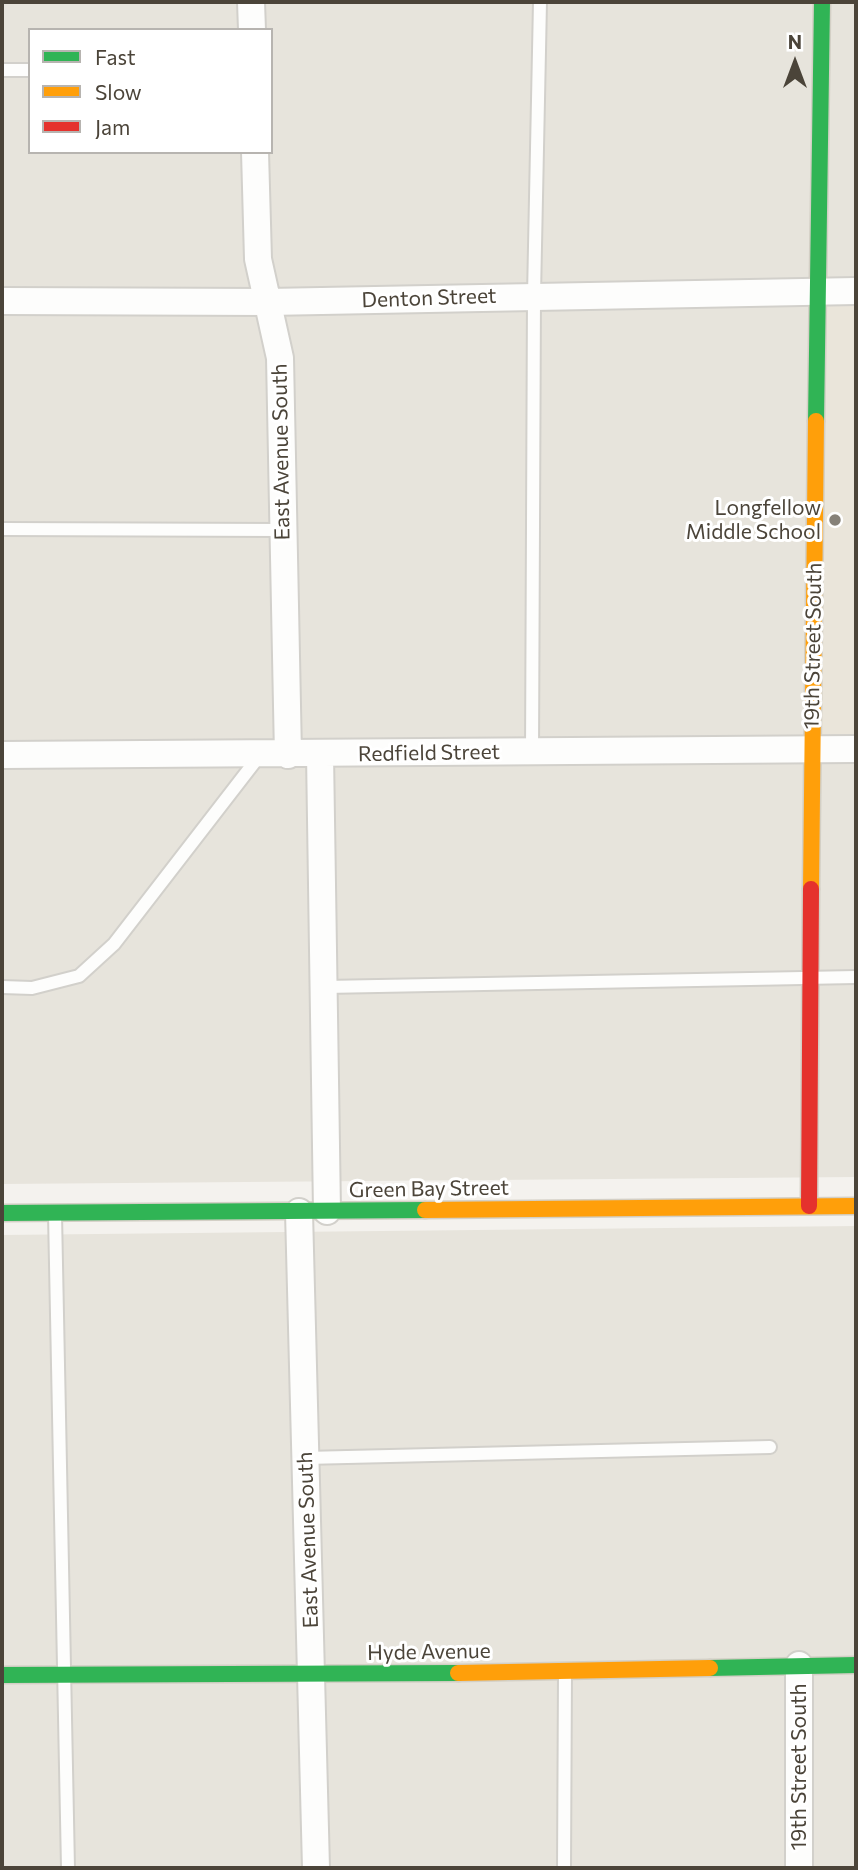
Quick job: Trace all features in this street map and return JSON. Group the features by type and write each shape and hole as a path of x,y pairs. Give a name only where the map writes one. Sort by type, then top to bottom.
{"street":[{"path":"251,2 252,28"},
{"name":"19th Street South","path":"809,1206 822,2"},
{"name":"East Avenue South","path":"255,154 258,259 280,358 288,755"},
{"name":"Denton Street","path":"2,302 268,302 856,291"},
{"name":"Redfield Street","path":"2,755 856,749"},
{"path":"320,754 327,1211"},
{"name":"Green Bay Street","path":"2,1213 856,1206"},
{"name":"East Avenue South","path":"299,1212 316,1868"},
{"name":"19th Street South","path":"799,1665 799,1868"},
{"name":"Hyde Avenue","path":"2,1675 311,1675 856,1665"}],"lane":[{"path":"532,752 534,295 540,2"},
{"path":"2,70 28,70"},
{"path":"2,529 282,530"},
{"path":"2,988 32,988 79,976 114,944 260,755"},
{"path":"325,986 856,976"},
{"path":"55,1213 68,1868"},
{"path":"305,1458 770,1447"},
{"path":"564,1868 565,1670"}],"shaded area":[{"path":"2,2 856,2 856,1177 2,1184"},
{"name":"Longfellow Middle School","path":"818,291 856,291 856,749 812,749"},
{"path":"856,1226 856,1868 2,1868 2,1235"}],"traffic: fast":[{"path":"816,421 822,2"},
{"path":"2,1213 425,1210"},
{"path":"710,1668 856,1665"},
{"path":"2,1675 458,1673"}],"traffic: slow":[{"path":"811,889 816,421"},
{"path":"425,1210 856,1206"},
{"path":"458,1673 710,1668"}],"traffic: jam":[{"path":"809,1206 811,889"}],"place":[{"name":"Longfellow Middle School","path":"835,520"}]}
